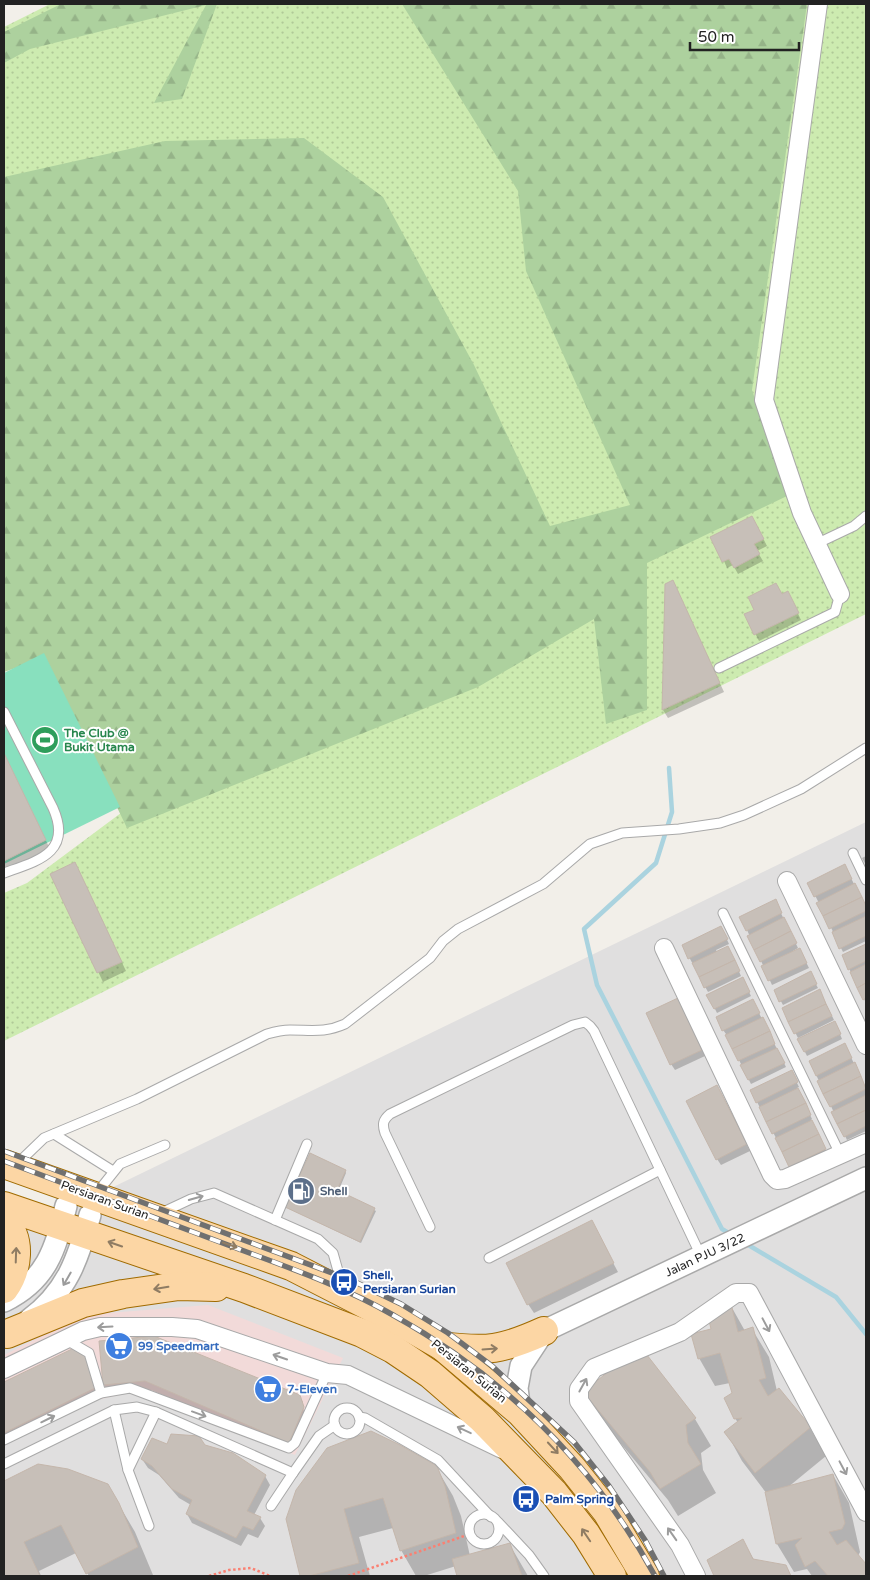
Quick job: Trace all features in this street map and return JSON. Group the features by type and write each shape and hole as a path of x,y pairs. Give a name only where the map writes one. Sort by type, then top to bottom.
{"main road":[{"path":"7,1172 79,1215 336,1306 397,1336 436,1360 472,1387 512,1405"},
{"name":"Persiaran Surian","path":"4,1206 79,1215 151,1217 291,1266 402,1323 442,1346 512,1405 572,1468 607,1512 645,1576"},
{"name":"Persiaran Surian","path":"79,1215 244,1288 362,1333 393,1349 430,1374 482,1419 554,1493 586,1534 612,1576"},
{"path":"4,1221 16,1244 15,1264 10,1280 4,1289"},
{"path":"5,1335 83,1303 124,1294 179,1286 244,1288"},
{"path":"442,1346 470,1350 497,1349 517,1343 544,1331"}],"street":[{"path":"818,4 764,400 802,513 840,594"},
{"path":"787,881 866,1045"},
{"path":"664,948 772,1175 777,1180 866,1144"},
{"name":"Jalan PJU 3/22","path":"544,1331 866,1178"},
{"path":"4,1301 26,1287 40,1274 79,1215"},
{"path":"5,1335 44,1309 60,1289 75,1264 79,1215"},
{"path":"696,1576 680,1545 579,1402 579,1389 594,1368 680,1332 736,1293 749,1293 866,1512"},
{"path":"4,1369 64,1339 83,1331 100,1327 197,1329 327,1373 348,1375 485,1440 522,1460"},
{"path":"512,1405 521,1366 544,1331"}],"lane":[{"path":"815,544 854,526 866,516"},
{"path":"719,668 835,612 840,594"},
{"path":"4,712 53,808 58,820 59,830 51,851 43,858 4,873"},
{"path":"7,1172 44,1138 57,1136 138,1099 267,1034 288,1030 320,1032 332,1030 345,1024 430,958 450,935 543,884 590,844 622,833 679,829 720,823 772,804 801,789 866,748"},
{"path":"853,853 866,880"},
{"path":"723,913 840,1154"},
{"path":"430,1228 382,1126 384,1119 390,1114 579,1023 585,1022 594,1031 702,1257"},
{"path":"57,1136 111,1170"},
{"path":"275,1220 307,1144"},
{"path":"79,1215 111,1170 120,1164 165,1145"},
{"path":"489,1258 660,1170"},
{"path":"151,1217 191,1199 214,1193 318,1239 333,1253 343,1292"},
{"path":"64,1339 89,1353 101,1393"},
{"path":"4,1440 101,1393 130,1388 289,1448 295,1443 327,1373"},
{"path":"4,1464 114,1410 137,1407 156,1412 293,1472"},
{"path":"359,1416 359,1424 351,1433 343,1433 335,1425 334,1421 337,1412 345,1408 353,1410 359,1416 438,1460 529,1555 544,1576"},
{"path":"114,1410 128,1470 149,1526"},
{"path":"128,1470 156,1412"},
{"path":"272,1506 293,1472 319,1436 335,1425"},
{"path":"481,1514 494,1518 499,1530 495,1540 486,1544 476,1542 470,1534 470,1524 473,1519 481,1514"}],"path":[{"path":"348,1576 470,1534"},
{"path":"209,1576 229,1570 251,1568 270,1576"}],"shaded area":[{"path":"866,822 866,1576 4,1576 4,1240"},
{"path":"208,1305 343,1358 295,1455 134,1392 96,1400 4,1445 4,1355 84,1315"}],"green space":[{"path":"50,4 866,4 866,614 4,1041 4,893 27,883 137,801 53,647 4,662 4,27"},
{"path":"61,4 217,4 182,99 154,103 206,5 30,49 4,63 4,32"},
{"path":"402,4 807,4 752,390 787,496 647,563 647,710 606,724 594,619 478,687 127,828 45,658 4,672 4,177 165,141 304,138 383,197 474,365 550,526 630,505 526,271 518,191"},
{"name":"The Club @ Bukit Utama","path":"44,653 120,807 4,864 4,673"}],"building":[{"path":"752,516 764,539 754,544 760,554 734,568 729,559 722,562 710,537"},
{"path":"673,580 720,683 662,710 665,584"},
{"path":"776,583 782,594 788,591 799,613 754,635 744,614 754,610 748,597"},
{"path":"4,753 46,840 4,861"},
{"path":"75,862 122,962 97,973 50,874"},
{"path":"845,864 852,879 814,897 807,883"},
{"path":"855,883 862,897 823,916 816,903"},
{"path":"862,897 866,911 829,929 823,916"},
{"path":"776,899 782,913 746,931 739,917"},
{"path":"866,916 866,936 839,949 832,932"},
{"path":"784,917 791,931 754,950 747,936"},
{"path":"721,926 728,939 688,959 682,945"},
{"path":"791,931 797,943 760,962 754,950"},
{"path":"866,944 866,961 848,970 842,955"},
{"path":"728,946 735,960 699,977 692,963"},
{"path":"800,948 807,963 768,981 761,966"},
{"path":"735,960 740,971 704,988 699,977"},
{"path":"866,964 866,983 857,988 850,972"},
{"path":"811,971 817,984 779,1002 774,990"},
{"path":"743,977 750,992 714,1009 706,995"},
{"path":"866,983 866,998 863,1000 857,988"},
{"path":"820,989 826,1004 788,1022 782,1008"},
{"path":"678,998 702,1050 670,1065 646,1013"},
{"path":"753,999 760,1013 722,1031 716,1017"},
{"path":"826,1004 832,1016 794,1034 788,1022"},
{"path":"763,1017 770,1031 732,1049 725,1035"},
{"path":"835,1021 841,1034 804,1052 797,1039"},
{"path":"770,1031 775,1044 738,1061 732,1049"},
{"path":"845,1043 852,1058 816,1076 809,1061"},
{"path":"777,1048 785,1063 748,1080 740,1065"},
{"path":"855,1062 861,1076 823,1094 817,1081"},
{"path":"792,1070 798,1082 756,1103 750,1090"},
{"path":"861,1076 866,1089 830,1107 823,1094"},
{"path":"717,1085 747,1144 716,1160 686,1101"},
{"path":"798,1088 806,1103 766,1122 759,1107"},
{"path":"866,1095 866,1110 837,1124 831,1112"},
{"path":"806,1103 811,1115 772,1134 766,1122"},
{"path":"866,1110 866,1126 844,1137 837,1124"},
{"path":"812,1120 819,1134 782,1152 775,1138"},
{"path":"819,1134 826,1149 789,1167 782,1152"},
{"path":"310,1153 346,1170 337,1190 375,1208 360,1242 285,1207"},
{"path":"592,1220 614,1263 527,1305 506,1263"},
{"path":"731,1304 738,1332 753,1327 766,1378 759,1380 768,1396 779,1388 811,1427 755,1473 724,1432 742,1418 734,1419 724,1398 732,1393 720,1353 698,1359 691,1334 711,1329 707,1312"},
{"path":"154,1336 300,1395 304,1407 289,1443 145,1381 103,1385 99,1341"},
{"path":"640,1346 696,1418 686,1425 688,1443 701,1464 660,1489 650,1472 583,1392"},
{"path":"72,1349 85,1353 95,1388 4,1433 4,1382"},
{"path":"371,1431 437,1466 445,1486 456,1533 400,1551 383,1498 344,1509 359,1563 309,1576 300,1576 286,1519 296,1490 327,1448"},
{"path":"171,1434 199,1436 205,1445 233,1453 266,1475 247,1511 261,1517 253,1530 243,1526 236,1538 186,1514 192,1500 172,1489 152,1466 141,1459 152,1438 167,1444"},
{"path":"38,1464 68,1469 108,1484 119,1503 138,1547 86,1574 61,1525 24,1542 40,1576 4,1576 4,1481"},
{"path":"833,1474 845,1523 842,1529 829,1532 837,1545 846,1540 866,1564 866,1576 828,1576 815,1561 805,1567 795,1545 802,1538 776,1544 765,1492"},
{"path":"743,1539 753,1559 786,1565 791,1576 714,1576 707,1560"},
{"path":"510,1543 522,1576 457,1576 452,1559"}],"waterway":[{"path":"669,768 672,812 656,863 584,929 597,985 722,1229 732,1235"},
{"path":"745,1243 836,1297 866,1334"}],"railway":[{"path":"4,1151 351,1280 401,1304 448,1333 492,1366 574,1442 609,1486 645,1540 664,1576"},
{"path":"4,1161 333,1285 373,1304 434,1339 509,1395 575,1461 631,1535 655,1576"}],"place":[{"name":"The Club @ Bukit Utama","path":"45,740"},
{"name":"Shell","path":"301,1191"},
{"name":"Shell, Persiaran Surian","path":"344,1282"},
{"name":"99 Speedmart","path":"119,1346"},
{"name":"7-Eleven","path":"268,1389"},
{"name":"Palm Spring","path":"526,1499"}]}
